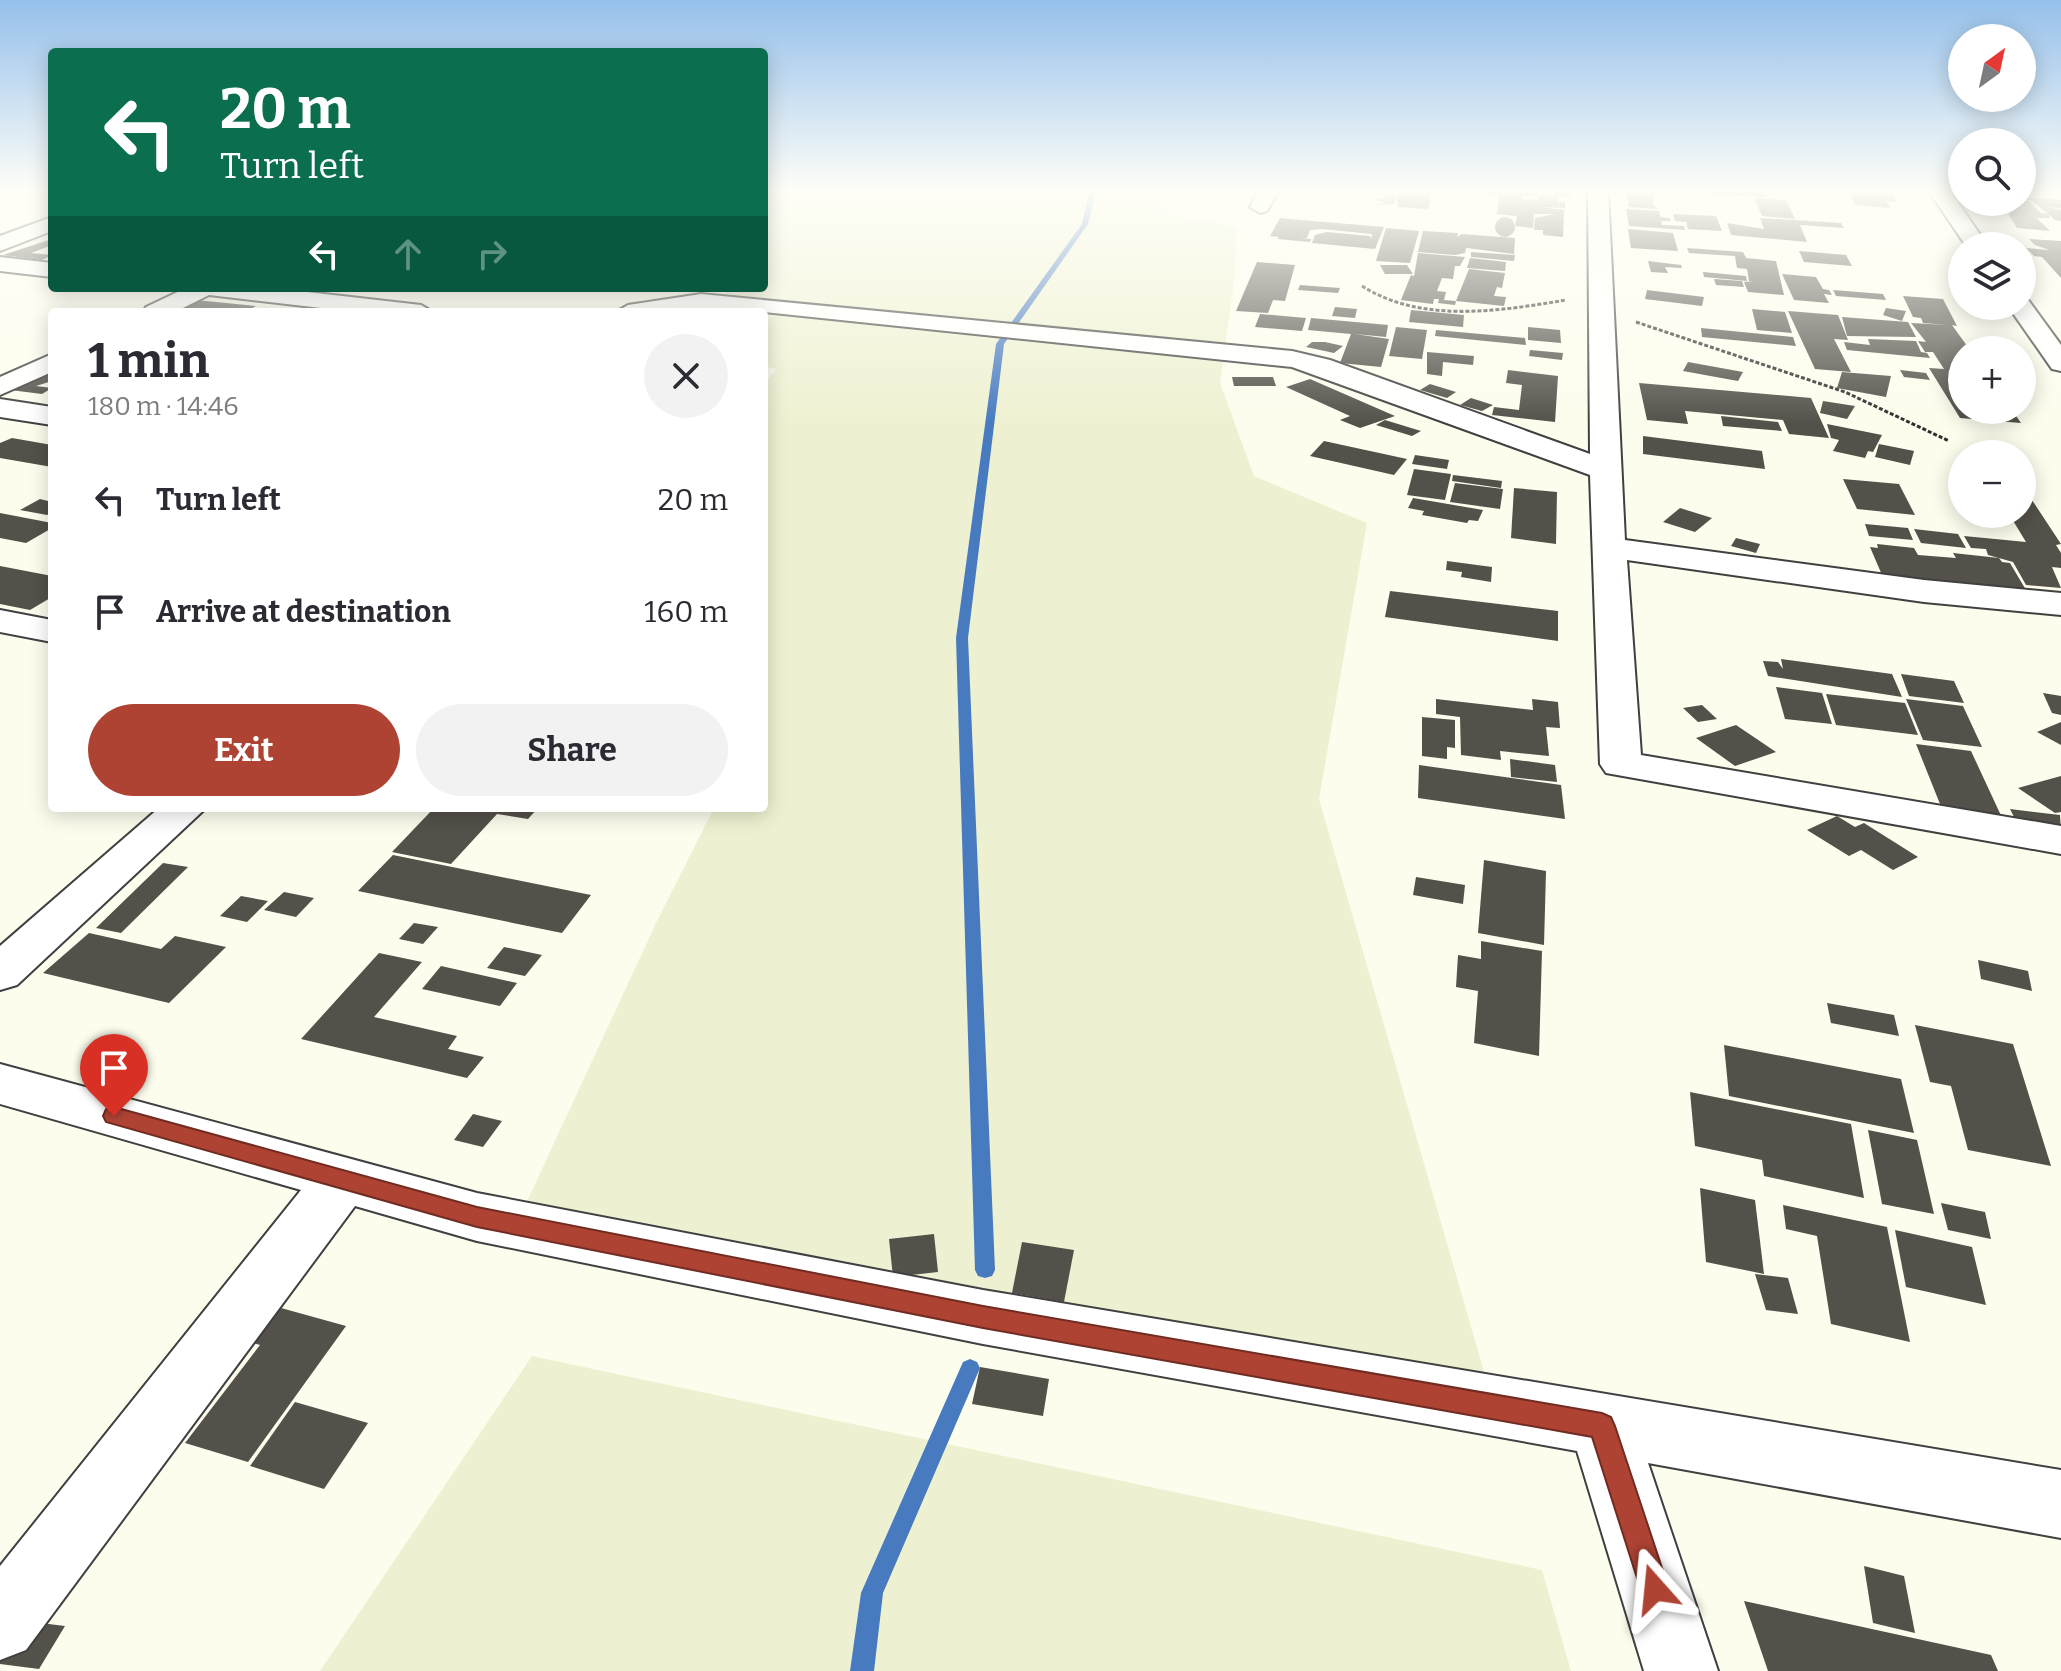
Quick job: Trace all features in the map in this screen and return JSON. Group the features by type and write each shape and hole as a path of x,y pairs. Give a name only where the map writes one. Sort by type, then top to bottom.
{"street":[{"path":"1600,268 1605,470 1612,548 1621,764 2061,840"},
{"path":"164,308 198,292"},
{"path":"242,292 385,308"},
{"path":"655,308 701,301 1292,359 1321,366 1605,470"},
{"path":"2030,320 2061,363"},
{"path":"0,387 48,364"},
{"path":"0,408 48,415"},
{"path":"1612,548 1924,591 2061,604"},
{"path":"0,621 48,630"},
{"path":"0,973 181,812"},
{"path":"0,1084 477,1217 983,1317 2061,1504"},
{"path":"0,1624 342,1180"},
{"path":"1602,1426 1681,1671"}],"path":[{"path":"1362,286 1376,298 1393,304 1493,310 1601,302 1845,392 1948,441"}],"green space":[{"path":"768,268 1235,268 1220,383 1254,476 1367,523 1319,799 1489,1389 517,1223 656,923 712,812 768,812 768,380 776,369 768,367 768,308 713,308 727,292 768,292"},
{"path":"532,1356 1542,1570 1571,1671 320,1671"}],"building":[{"path":"1254,268 1294,268 1285,301 1273,300 1268,313 1236,311"},
{"path":"1382,268 1409,268 1413,274 1385,274"},
{"path":"1415,268 1455,268 1453,279 1442,278 1437,291 1446,292 1444,300 1456,301 1455,305 1438,303 1439,299 1434,299 1433,304 1401,300 1411,275 1414,276"},
{"path":"1467,268 1505,268 1505,271"},
{"path":"1650,268 1665,268 1668,273 1651,272"},
{"path":"1737,268 1778,268 1784,295 1748,292 1744,282 1754,281 1749,281 1747,269"},
{"path":"2052,268 2061,268 2061,278"},
{"path":"1469,269 1505,273 1502,288 1497,287 1494,296 1506,297 1504,306 1456,301"},
{"path":"1703,272 1746,276 1747,281 1704,277"},
{"path":"1782,274 1816,277 1823,289 1829,290 1832,295 1824,294 1829,303 1794,300"},
{"path":"1714,279 1742,281 1744,287 1716,285"},
{"path":"1300,285 1340,288 1338,293 1298,290"},
{"path":"1647,290 1704,297 1702,306 1645,299"},
{"path":"1833,290 1883,294 1886,300 1836,296"},
{"path":"1903,296 1943,299 1948,309 1948,320 1954,320 1957,326 1952,325 1960,336 1948,336 1948,399 1929,368 1944,369 1933,352 1925,352 1918,341 1926,342 1911,323 1947,325 1923,323 1921,318 1913,317"},
{"path":"196,300 256,306 252,308 179,308"},
{"path":"1335,307 1357,309 1355,318 1332,316"},
{"path":"1886,308 1906,311 1902,321 1883,315"},
{"path":"1752,309 1785,312 1792,333 1757,330"},
{"path":"1411,310 1464,315 1463,327 1409,322"},
{"path":"1788,311 1838,315 1848,340 1834,339 1851,372 1815,369"},
{"path":"1260,314 1306,318 1302,331 1255,327"},
{"path":"1842,317 1908,322 1916,337 1847,336"},
{"path":"1311,318 1388,325 1386,337 1355,334 1389,339 1381,367 1340,363 1351,334 1308,330"},
{"path":"1396,327 1427,330 1422,359 1389,356"},
{"path":"1528,327 1560,330 1561,343 1528,340"},
{"path":"1701,328 1793,337 1796,346 1702,337"},
{"path":"1436,330 1525,338 1526,345 1435,336"},
{"path":"1868,339 1916,341 1921,352 1927,353 1930,358 1847,350 1844,342 1870,345"},
{"path":"1312,342 1343,346 1334,353 1306,347"},
{"path":"1530,350 1563,353 1562,360 1529,356"},
{"path":"1427,352 1474,356 1473,365 1443,362 1442,376 1427,374"},
{"path":"1688,362 1743,372 1738,381 1683,371"},
{"path":"1508,370 1558,376 1555,422 1492,415 1494,407 1519,410 1522,385 1506,383"},
{"path":"1900,370 1926,373 1930,380 1904,377"},
{"path":"1842,372 1891,376 1886,397 1837,388"},
{"path":"48,374 48,382 36,386 48,388 42,394 10,390"},
{"path":"1232,377 1273,377 1276,386 1234,386"},
{"path":"1310,379 1395,416 1360,428 1340,420 1350,416 1286,387"},
{"path":"1639,383 1811,398 1829,438 1789,434 1783,420 1685,411 1688,424 1647,420"},
{"path":"1430,384 1456,392 1447,398 1420,390"},
{"path":"1471,398 1493,405 1482,411 1460,405"},
{"path":"1823,401 1855,406 1847,419 1820,413"},
{"path":"1721,416 1778,422 1782,431 1723,426"},
{"path":"1385,420 1421,431 1412,436 1376,425"},
{"path":"1827,424 1882,435 1873,452 1868,451 1865,458 1833,451 1839,440 1831,438"},
{"path":"1643,436 1762,451 1765,469 1643,454"},
{"path":"12,438 48,444 48,466 0,458 0,443"},
{"path":"1324,441 1407,459 1394,475 1310,456"},
{"path":"1879,444 1914,451 1910,465 1875,457"},
{"path":"1415,455 1449,460 1447,469 1412,464"},
{"path":"1414,469 1451,474 1445,500 1407,495"},
{"path":"1453,475 1502,481 1501,488 1452,481"},
{"path":"1843,479 1899,484 1915,515 1857,509"},
{"path":"1455,483 1503,489 1500,509 1450,502"},
{"path":"1514,488 1557,492 1556,544 1511,538"},
{"path":"1413,498 1483,510 1478,521 1469,520 1467,523 1422,515 1424,511 1408,508"},
{"path":"40,499 48,501 47,515 20,510"},
{"path":"2036,506 2061,544 2056,545 2061,553 2061,568 2052,567 2061,588 2026,585 2013,562 1988,555 1986,549 1971,548 1964,536 2026,542 2018,528 2036,528"},
{"path":"1680,508 1712,518 1695,532 1663,522"},
{"path":"0,513 48,522 48,530 26,543 0,538"},
{"path":"1865,524 1908,528 1913,540 1869,536"},
{"path":"1914,529 1958,534 1966,548 1921,543"},
{"path":"1736,538 1760,544 1756,553 1731,546"},
{"path":"1877,544 1914,548 1918,555 1956,558 1953,553 1999,558 2002,562 2010,563 2026,590 1882,575 1870,547 1878,548"},
{"path":"1447,561 1492,567 1491,582 1461,577 1462,572 1446,570"},
{"path":"0,566 48,575 48,599 30,610 0,604"},
{"path":"1390,591 1558,611 1558,641 1385,617"},
{"path":"1781,659 1892,674 1902,697 1768,676 1763,661 1778,662 1783,669"},
{"path":"1901,674 1954,681 1964,703 1909,696"},
{"path":"1776,687 1822,693 1832,724 1785,719"},
{"path":"2043,693 2061,696 2061,715 2052,713"},
{"path":"1826,694 1905,703 1918,735 1836,725"},
{"path":"1436,699 1533,710 1532,699 1558,702 1560,728 1546,727 1549,756 1500,751 1501,760 1461,755 1460,717 1436,714"},
{"path":"1906,699 1963,706 1982,747 1923,740"},
{"path":"1702,705 1717,719 1698,722 1683,708"},
{"path":"1422,717 1455,720 1455,748 1447,747 1447,759 1422,756"},
{"path":"2061,722 2061,745 2037,732"},
{"path":"1736,725 1776,752 1735,766 1696,738"},
{"path":"1916,744 1971,751 2004,822 1944,814"},
{"path":"1510,759 1555,765 1557,782 1511,777"},
{"path":"1419,765 1561,785 1565,819 1418,798"},
{"path":"2061,776 2061,812 2055,813 2018,788"},
{"path":"2010,809 2060,815 2061,831 2018,825"},
{"path":"430,812 534,812 528,819 497,814 451,864 392,852"},
{"path":"1837,816 1855,827 1864,823 1918,857 1893,870 1861,850 1849,856 1807,830"},
{"path":"393,855 591,895 562,933 358,891"},
{"path":"1484,860 1546,871 1544,945 1478,933"},
{"path":"163,863 188,867 121,933 96,928"},
{"path":"1416,877 1465,885 1463,904 1413,895"},
{"path":"284,892 314,898 296,917 264,910"},
{"path":"241,896 268,901 247,922 220,916"},
{"path":"414,923 438,927 423,944 399,939"},
{"path":"89,933 161,949 175,936 226,947 169,1003 43,973"},
{"path":"1481,941 1542,951 1539,1056 1474,1043 1478,991 1456,987 1458,955 1481,959"},
{"path":"504,947 542,955 525,976 487,968"},
{"path":"379,953 422,962 374,1017 457,1036 448,1049 484,1057 467,1078 301,1039"},
{"path":"1978,960 2028,971 2032,991 1981,979"},
{"path":"441,966 517,983 500,1006 422,989"},
{"path":"1827,1003 1894,1015 1899,1036 1831,1023"},
{"path":"1915,1025 2013,1044 2051,1166 1968,1150 1951,1086 1930,1082"},
{"path":"1724,1045 1901,1079 1914,1133 1729,1096"},
{"path":"1690,1092 1851,1124 1864,1198 1764,1176 1762,1160 1695,1146"},
{"path":"473,1114 502,1121 483,1147 454,1140"},
{"path":"1868,1130 1917,1140 1934,1214 1882,1204"},
{"path":"1700,1188 1755,1200 1764,1274 1706,1262"},
{"path":"1941,1203 1985,1212 1991,1239 1948,1230"},
{"path":"1783,1205 1887,1227 1910,1342 1831,1324 1817,1236 1786,1229"},
{"path":"1895,1230 1972,1247 1986,1305 1906,1287"},
{"path":"934,1234 938,1272 893,1277 889,1239"},
{"path":"1022,1242 1074,1250 1064,1302 1012,1293"},
{"path":"1755,1274 1788,1278 1798,1314 1766,1310"},
{"path":"263,1303 346,1326 248,1462 185,1443 260,1345 235,1338"},
{"path":"980,1367 1049,1379 1043,1416 972,1404"},
{"path":"295,1402 368,1423 324,1489 250,1466"},
{"path":"1864,1566 1904,1576 1915,1633 1873,1623"},
{"path":"1744,1601 1991,1655 1998,1671 1768,1671"},
{"path":"16,1620 65,1626 39,1669 0,1664 0,1646"}],"waterway":[{"path":"985,1270 962,638 1000,344 1054,268"},
{"path":"862,1671 872,1593 970,1368"}],"route":[{"path":"114,1116 477,1217 983,1317 1602,1426 1655,1589"}]}
